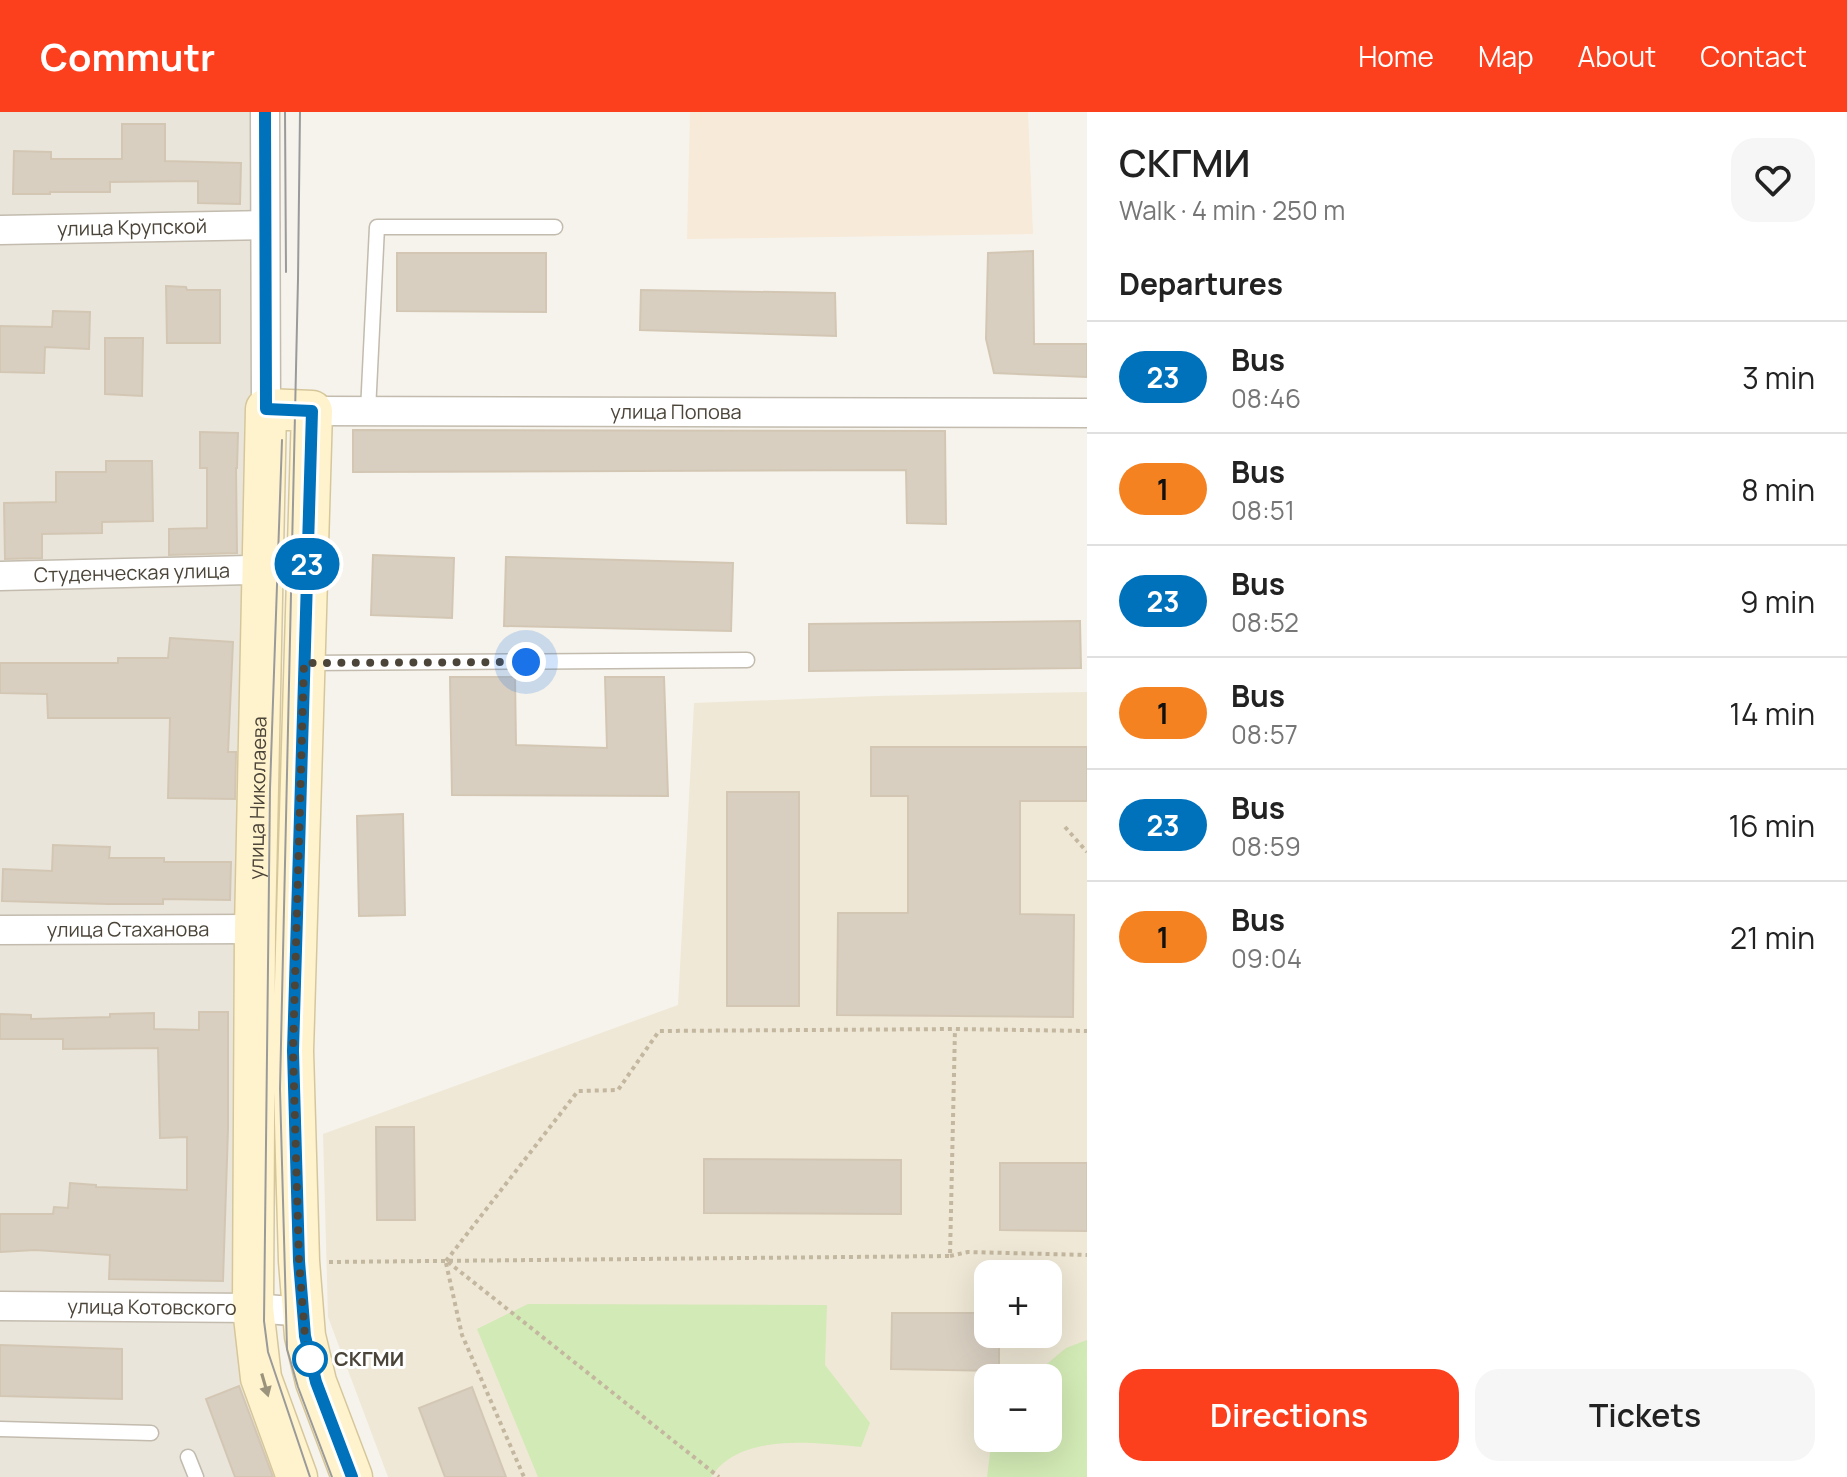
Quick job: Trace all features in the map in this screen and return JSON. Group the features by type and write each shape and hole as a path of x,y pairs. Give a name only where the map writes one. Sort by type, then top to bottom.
{"street":[{"name":"улица Николаева","path":"265,112 266,409 255,929 253,1308 261,1378 297,1477"},
{"name":"улица Крупской","path":"0,230 265,225"},
{"name":"улица Попова","path":"266,409 1087,413"},
{"name":"улица Николаева","path":"312,411 293,1051 299,1261 305,1336 316,1382 352,1477"},
{"name":"Студенческая улица","path":"0,576 249,570 262,578"},
{"name":"улица Стаханова","path":"0,930 255,929"},
{"name":"улица Котовского","path":"0,1306 253,1308 304,1312"}],"lane":[{"path":"368,411 377,227 555,227"},
{"path":"304,663 747,660"},
{"path":"0,1429 151,1433"},
{"path":"188,1457 196,1477"}],"path":[{"path":"1065,827 1086,850"},
{"path":"950,1256 955,1029"},
{"path":"446,1261 578,1091 618,1090 659,1031 1087,1031"},
{"path":"299,1261 950,1256 968,1252 1087,1255"},
{"path":"446,1261 462,1335 524,1477"},
{"path":"446,1261 719,1477"}],"shaded area":[{"path":"0,112 265,112 253,1308 297,1477 0,1477"},
{"path":"690,112 1028,112 1033,234 687,239"},
{"path":"1087,692 1087,1477 388,1477 328,1317 323,1134 678,1005 694,703"}],"green space":[{"path":"528,1304 827,1305 825,1365 870,1423 861,1447 801,1443 759,1447 740,1453 724,1463 711,1477 538,1477 477,1329"},
{"path":"1087,1340 1087,1477 987,1477 990,1452 1062,1452 1062,1364 1047,1364 1066,1348"}],"building":[{"path":"122,124 165,124 165,161 241,163 240,204 198,203 198,181 110,182 110,192 13,194 14,151 51,152 51,159 122,159"},
{"path":"1033,251 1034,344 1087,344 1087,377 994,373 986,339 988,253"},
{"path":"397,253 546,253 546,312 397,311"},
{"path":"166,286 186,287 187,290 220,290 220,343 167,343"},
{"path":"641,290 835,293 836,336 640,330"},
{"path":"53,311 90,312 89,349 45,347 44,373 0,372 0,326 52,327"},
{"path":"105,338 143,338 142,396 105,394"},
{"path":"353,430 945,431 946,524 907,523 906,470 353,472"},
{"path":"200,432 238,433 237,553 169,555 169,529 207,528 207,468 200,468"},
{"path":"106,461 152,461 153,521 102,522 102,533 42,534 42,558 5,559 4,503 56,502 56,472 106,472"},
{"path":"373,555 454,558 452,618 371,615"},
{"path":"506,557 733,563 731,631 504,626"},
{"path":"1080,621 1081,668 809,671 809,624"},
{"path":"170,638 233,642 228,752 236,752 235,799 168,798 170,718 48,718 47,694 0,693 0,663 118,663 118,658 168,658"},
{"path":"450,677 515,677 516,745 607,748 605,677 664,677 668,796 452,795"},
{"path":"871,747 1087,747 1087,801 1020,801 1020,914 1074,915 1073,1017 837,1015 838,913 908,913 908,796 871,796"},
{"path":"727,792 799,792 799,1006 727,1006"},
{"path":"403,814 405,915 359,916 357,816"},
{"path":"53,845 110,847 109,858 231,862 230,900 163,899 163,904 2,901 3,869 52,871"},
{"path":"199,1012 228,1012 223,1281 109,1279 110,1255 35,1250 0,1252 0,1214 53,1214 54,1207 68,1208 70,1183 96,1187 187,1190 187,1137 160,1138 158,1048 63,1049 63,1039 0,1039 0,1014 31,1015 31,1019 154,1013 154,1029 199,1030"},
{"path":"376,1127 414,1127 415,1220 377,1220"},
{"path":"704,1159 901,1160 901,1214 704,1213"},
{"path":"1000,1163 1087,1163 1087,1231 1000,1230"},
{"path":"892,1313 974,1313 974,1348 999,1348 999,1364 974,1364 974,1371 891,1369"},
{"path":"0,1345 122,1349 122,1399 0,1396"},
{"path":"239,1386 273,1477 235,1477 206,1399"},
{"path":"472,1387 506,1477 445,1477 419,1408"}],"tram line":[{"path":"285,112 286,272"},
{"path":"300,112 280,1089 287,1349 332,1477"},
{"path":"282,440 270,789 264,1321 268,1352 310,1477"}],"bus line":[{"name":"23","path":"265,112 266,409 312,411 293,1051 299,1261 305,1336 316,1382 352,1477"}],"place":[{"name":"СКГМИ","path":"310,1359"}],"route":[{"path":"310,1359 305,1336 299,1261 293,1051 304,663 526,662"}]}
